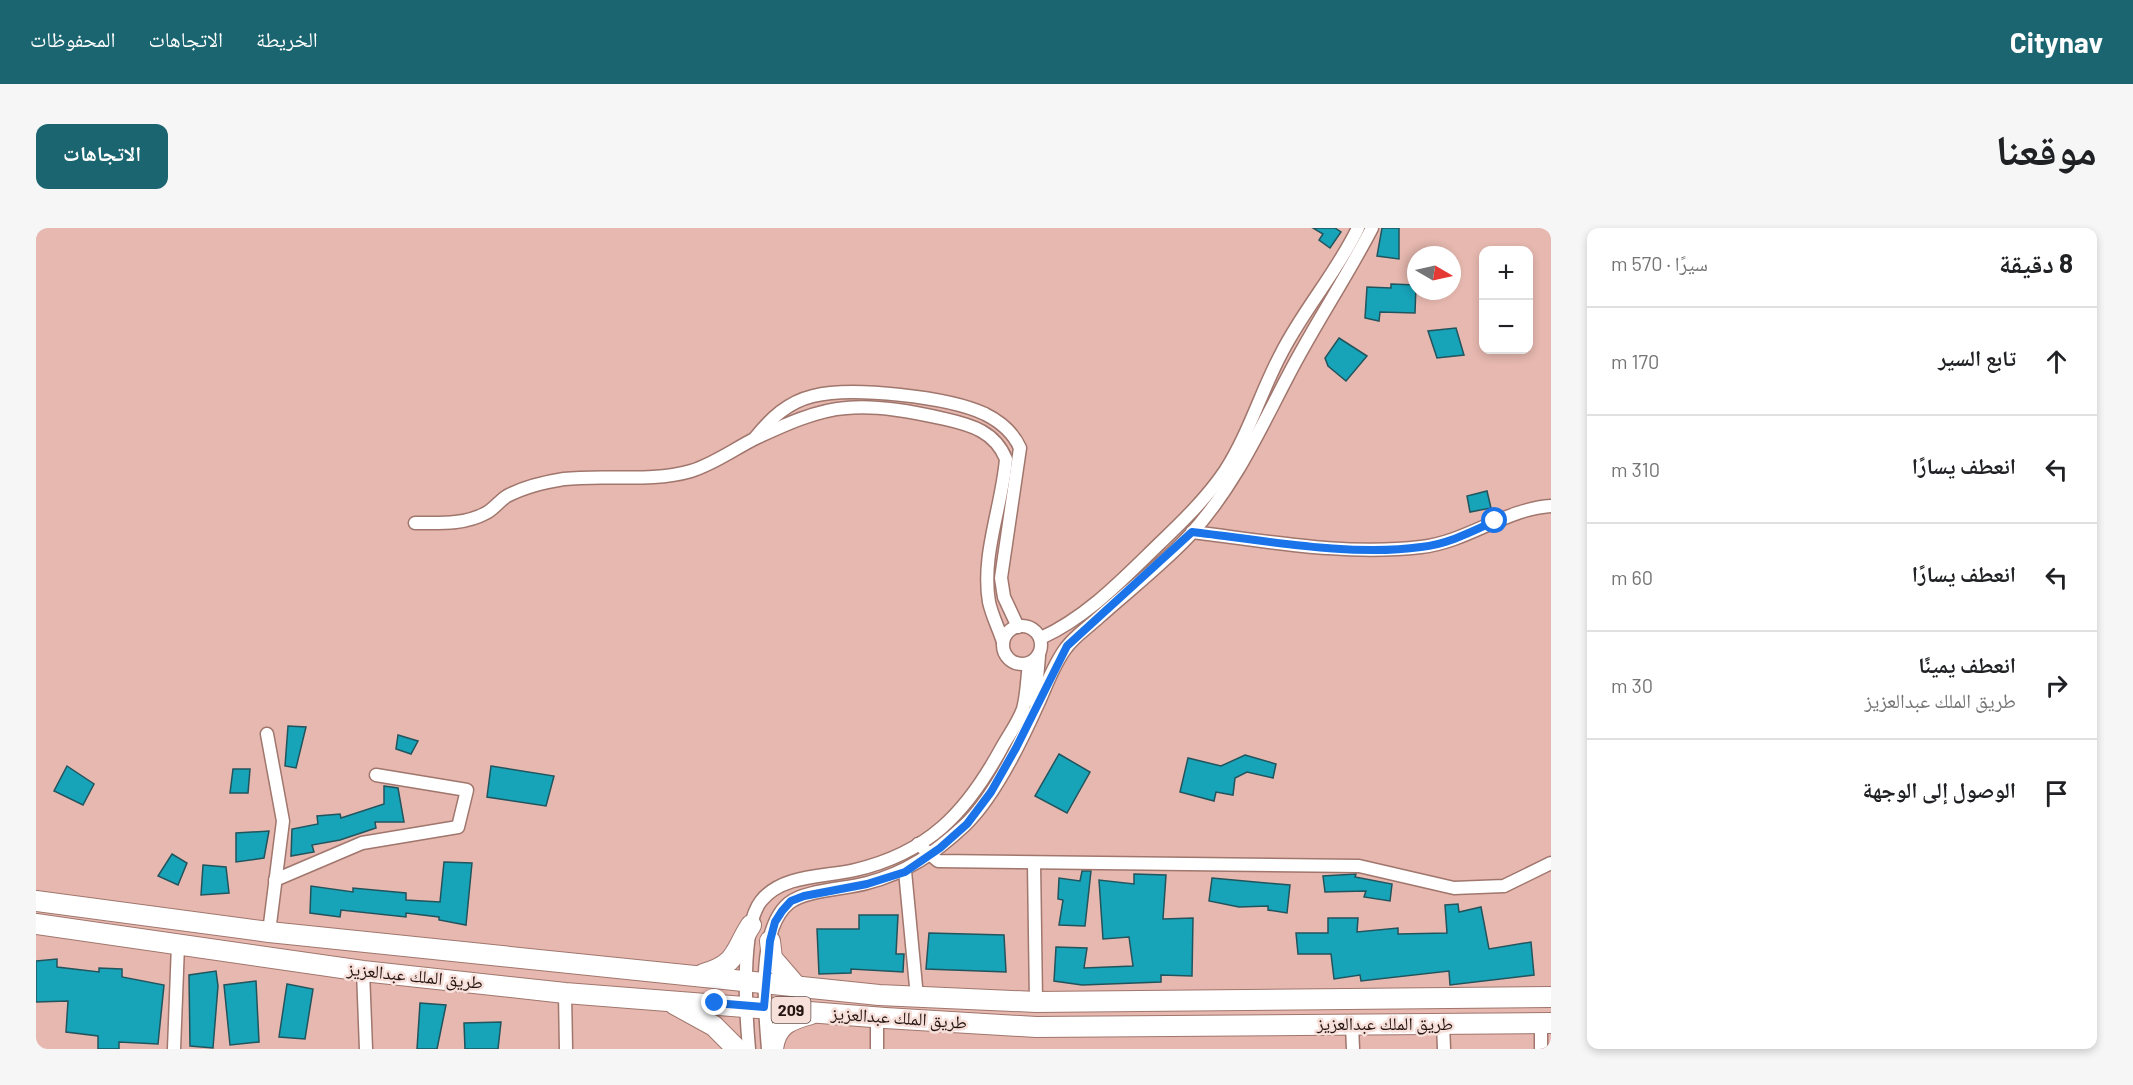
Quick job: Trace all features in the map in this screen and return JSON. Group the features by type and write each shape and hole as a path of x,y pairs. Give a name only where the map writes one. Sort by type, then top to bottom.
{"main road":[{"name":"طريق الملك عبدالعزيز","path":"36,901 269,932 700,975 797,987 917,997 1036,1002 1551,997"},
{"name":"طريق الملك عبدالعزيز","path":"36,924 363,971 565,993 877,1017 1036,1027 1546,1023"},
{"path":"700,975 722,967 736,956 751,926"},
{"path":"770,941 772,958 797,987"},
{"path":"666,1000 714,1026 737,1049"},
{"path":"773,1049 776,1032 785,1023 818,1012"}],"street":[{"path":"749,1049 756,981 751,926 762,899 791,882 855,870 888,860 945,826 967,804 988,773 1023,709 1041,638 1057,630 1101,599 1196,508 1225,471 1250,426 1281,353 1314,298 1346,254 1358,228"},
{"path":"768,1049 755,1006 756,981 775,922 791,901 905,872 930,855 967,824 991,792 1067,646 1192,532 1220,499 1249,455 1290,372 1372,228"},
{"path":"755,439 770,418 789,405 823,395 884,393 965,408 998,422 1014,434 1020,448 1020,463 1001,578 1004,597 1018,627"},
{"path":"415,523 459,523 486,513 506,497 530,487 564,479 654,476 690,471 723,458 755,439 820,413 845,408 919,413 957,421 990,435 1000,446 1005,459 987,583 989,604 1006,655 1010,660 1016,664 1034,660"},
{"path":"1192,532 1341,549 1421,547 1460,537 1495,521 1538,507 1551,506"},
{"path":"1003,642 1010,630 1018,627 1033,629 1041,638"},
{"path":"1034,660 1034,712"},
{"path":"267,734 283,821 269,932"},
{"path":"275,880 362,843 458,827 467,790 376,775"},
{"path":"918,844 938,861 1359,866 1454,888 1504,886 1551,863"},
{"path":"1034,863 1036,1002"},
{"path":"905,872 917,997"},
{"path":"174,1049 178,945"},
{"path":"363,971 366,1049"},
{"path":"565,993 566,1049"},
{"path":"877,1017 877,1049"},
{"path":"1541,1049 1546,1023"},
{"path":"1443,1024 1444,1049"},
{"path":"1352,1025 1353,1049"}],"building":[{"path":"1313,228 1335,228 1341,232 1330,248 1319,240 1323,234"},
{"path":"1382,228 1399,228 1399,259 1377,256"},
{"path":"1391,284 1407,285 1407,300 1415,300 1415,313 1380,312 1379,321 1365,318 1367,287 1391,288"},
{"path":"1456,328 1464,355 1437,358 1428,331"},
{"path":"1339,338 1367,356 1346,381 1328,366 1325,358"},
{"path":"1487,491 1491,508 1470,512 1467,496"},
{"path":"288,726 306,727 296,768 285,766"},
{"path":"398,735 418,741 411,754 396,749"},
{"path":"1059,754 1090,772 1067,813 1035,796"},
{"path":"1245,755 1276,764 1273,778 1247,772 1235,778 1233,795 1216,792 1214,801 1180,792 1188,758 1221,766"},
{"path":"67,766 94,784 83,805 54,791"},
{"path":"491,766 554,776 546,806 487,797"},
{"path":"233,769 250,769 248,793 230,793"},
{"path":"384,786 398,788 404,822 375,822 376,828 340,840 312,845 314,852 291,856 292,829 318,824 317,816 340,814 341,818 384,804"},
{"path":"269,831 264,858 236,862 236,833"},
{"path":"172,854 187,863 178,885 158,876"},
{"path":"444,862 472,863 466,925 439,920 439,917 406,913 406,917 341,910 340,917 310,913 311,886 353,892 353,888 406,893 406,900 440,902"},
{"path":"203,865 226,867 229,893 201,895"},
{"path":"1082,871 1091,871 1085,926 1059,925 1063,900 1058,899 1059,878 1080,881"},
{"path":"1134,874 1166,875 1163,919 1193,918 1192,976 1161,975 1161,982 1082,985 1054,981 1056,947 1087,948 1084,968 1133,966 1129,937 1103,939 1099,880 1134,884"},
{"path":"1356,874 1355,877 1392,884 1390,901 1364,897 1366,891 1325,892 1323,876"},
{"path":"1212,878 1290,885 1287,913 1268,910 1268,906 1239,907 1209,901"},
{"path":"1458,904 1459,912 1481,907 1489,949 1531,942 1534,975 1450,985 1449,971 1361,981 1360,975 1334,979 1331,954 1298,954 1296,933 1328,933 1328,918 1358,918 1357,932 1398,928 1398,934 1447,933 1445,905"},
{"path":"859,915 898,915 896,954 904,954 903,972 851,969 851,973 819,974 817,929 859,929"},
{"path":"929,933 1004,935 1006,972 926,969"},
{"path":"57,959 57,967 99,972 99,968 122,969 122,977 164,985 158,1044 119,1042 119,1049 98,1049 98,1036 66,1032 68,1001 36,1002 36,961"},
{"path":"216,971 218,986 213,1048 190,1046 189,975"},
{"path":"256,981 259,1042 230,1045 224,985"},
{"path":"287,984 313,989 305,1039 279,1037"},
{"path":"420,1003 446,1005 437,1049 417,1049"},
{"path":"501,1022 498,1049 465,1049 464,1023"}],"route":[{"path":"715,1003 764,1007 770,941 775,922 791,901 804,896 867,884 905,872 940,848 967,824 991,792 1016,748 1057,661 1067,646 1192,532 1341,549 1421,547 1460,537 1495,521"}]}
